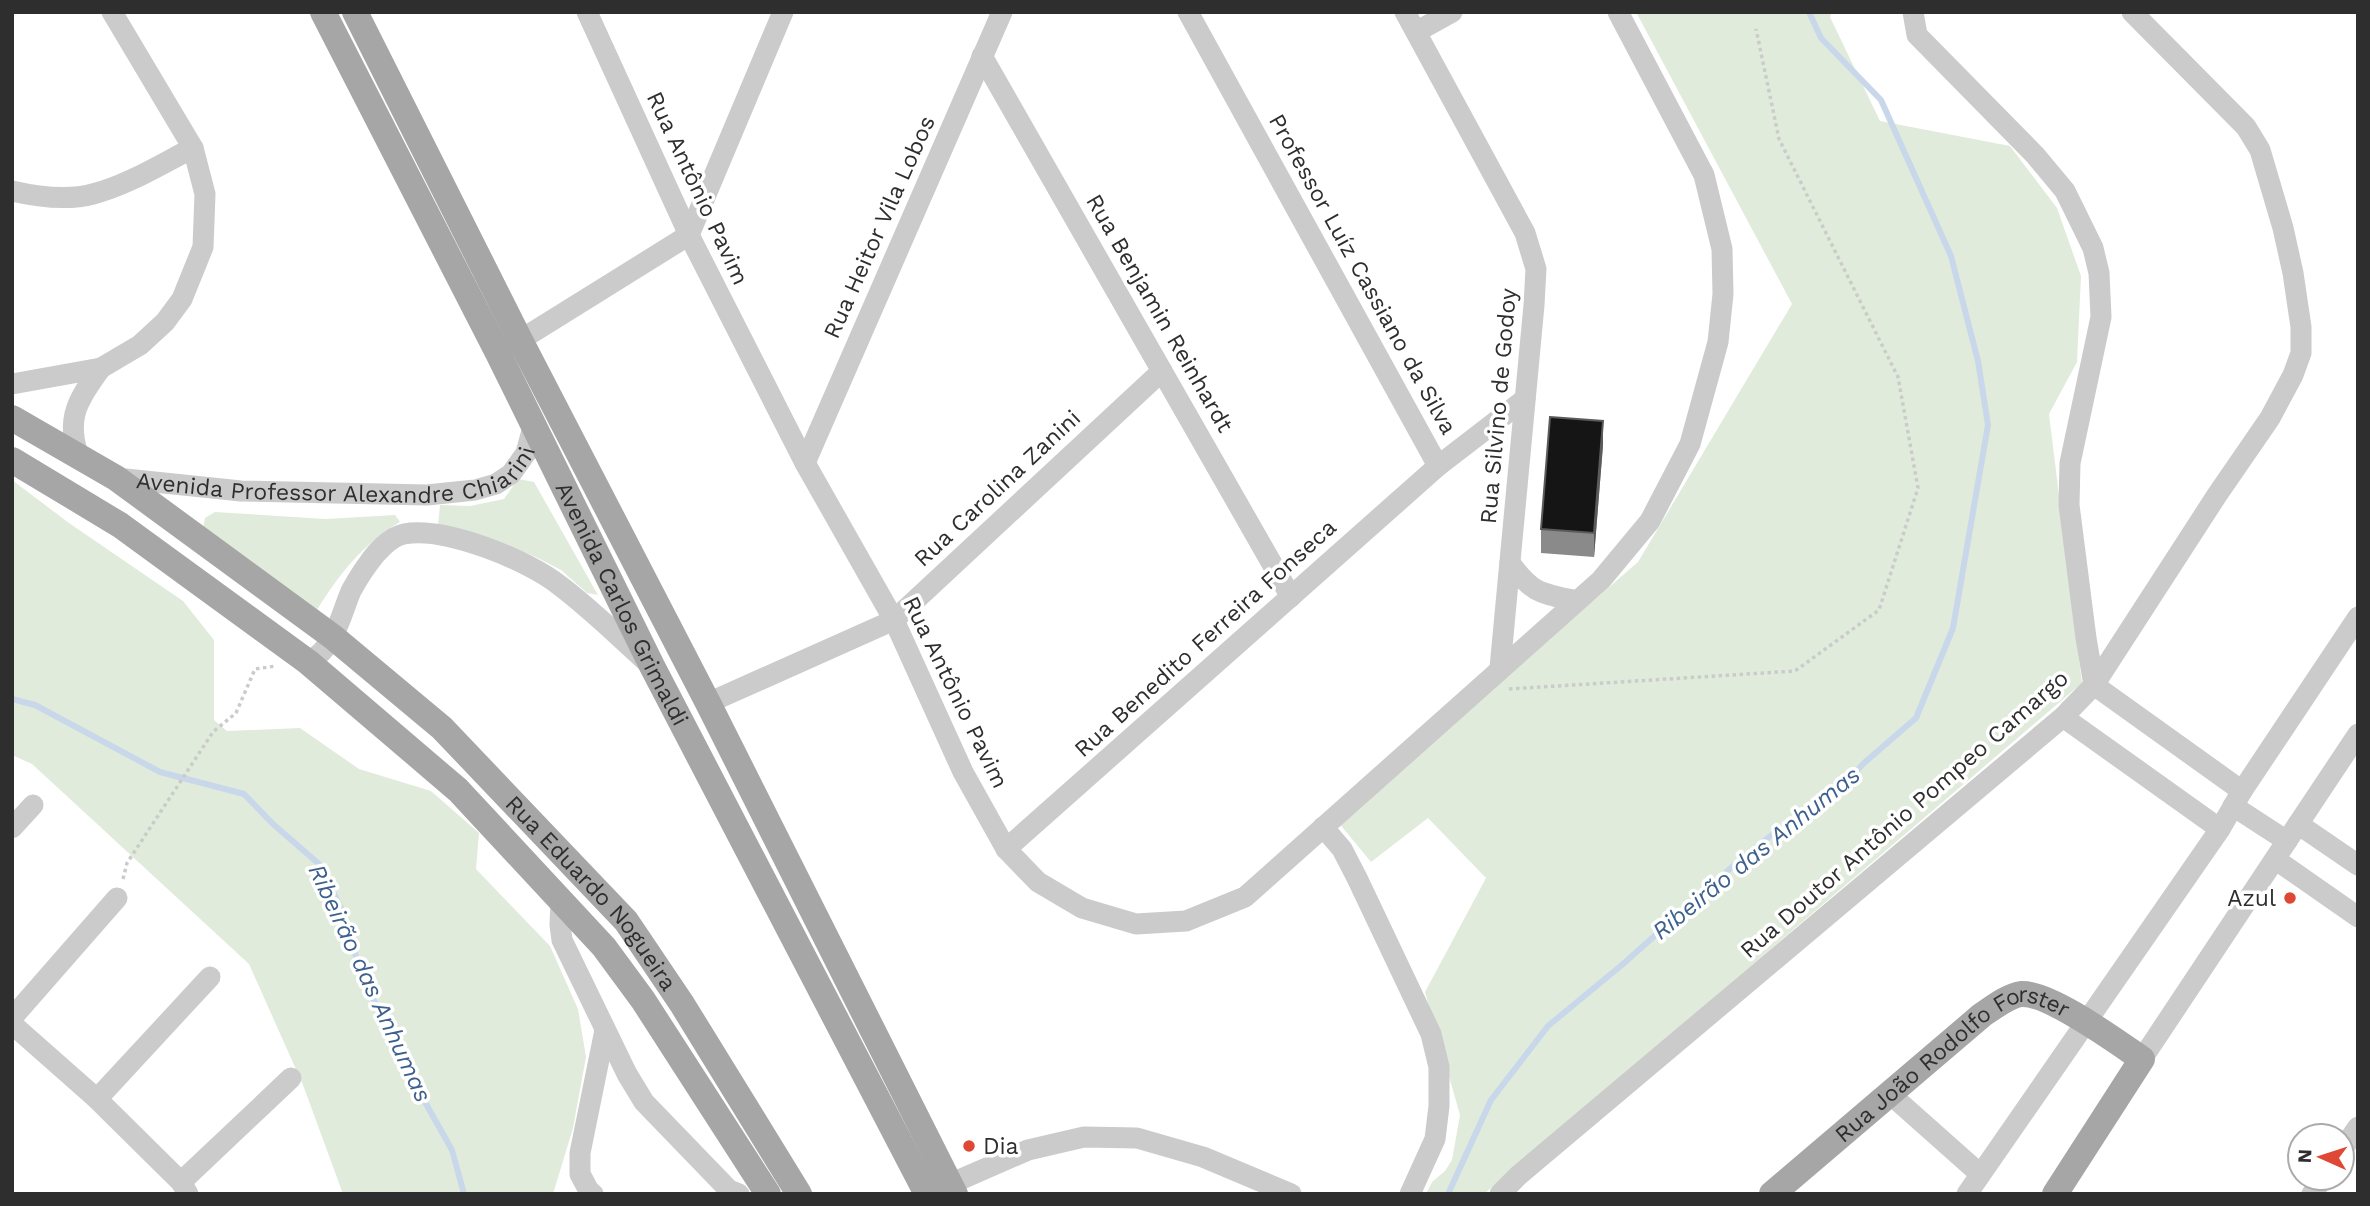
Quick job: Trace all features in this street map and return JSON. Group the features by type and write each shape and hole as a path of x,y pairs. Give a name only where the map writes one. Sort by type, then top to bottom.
{"main road":[{"name":"Avenida Carlos Grimaldi","path":"323,12 708,703 944,1190"},
{"name":"Avenida Carlos Grimaldi","path":"355,12 509,347 533,427 652,666 944,1190"},
{"name":"Avenida Professor Alexandre Chiarini","path":"12,418 116,478 333,637"},
{"name":"Avenida Professor Alexandre Chiarini","path":"12,460 120,525 308,662"},
{"name":"Rua Eduardo Nogueira","path":"333,637 442,728 626,921 682,1004 799,1194"},
{"name":"Rua Eduardo Nogueira","path":"308,662 458,790 604,947 643,1000 768,1194"},
{"name":"Rua João Rodolfo Forster","path":"1772,1194 1982,1015 2018,995 2033,994 2086,1021 2142,1059"},
{"path":"2055,1194 2142,1059"}],"street":[{"path":"12,384 101,368 140,345 165,322 182,299 203,247 205,194 193,148 112,12"},
{"name":"Rua Antônio Pavim","path":"587,12 689,235 805,463 894,620 963,772 1006,849 1038,882 1082,908 1136,924 1186,921 1245,897 1601,580 1650,521 1690,444 1718,342 1723,294 1722,249 1704,175 1618,12"},
{"path":"509,347 689,235 783,12"},
{"name":"Rua Heitor Vila Lobos","path":"805,463 1002,12"},
{"name":"Professor Luíz Cassiano da Silva","path":"1188,12 1438,466 1525,399"},
{"name":"Rua Silvino de Godoy","path":"1405,12 1525,233 1536,269 1500,668"},
{"path":"1416,32 1452,12"},
{"path":"1913,12 1917,35 2035,155 2065,191 2093,248 2099,272 2101,317 2070,463 2069,505 2094,685 2238,798 2292,833 2358,865"},
{"name":"Rua Doutor Antônio Pompeo Camargo","path":"1500,1194 2063,717 2094,685 2270,418 2293,375 2301,353 2301,327 2284,228 2260,150 2246,127 2132,12"},
{"name":"Rua Benjamin Reinhardt","path":"982,56 1291,597"},
{"path":"12,191 43,198 92,194 146,173 193,148"},
{"path":"79,457 72,426 75,411 84,391 101,368"},
{"name":"Rua Carolina Zanini","path":"708,703 894,620 1162,371"},
{"name":"Avenida Professor Alexandre Chiarini","path":"116,478 241,491 427,495 475,490 496,484 511,474 526,453 533,427"},
{"name":"Rua Benedito Ferreira Fonseca","path":"1006,849 1438,466"},
{"path":"423,534 427,495"},
{"path":"308,662 323,650 333,637 353,588 370,560 392,538 405,534 423,534 452,538 533,567 559,584 652,666"},
{"path":"1510,563 1526,584 1545,594 1577,601"},
{"path":"1967,1194 2220,829 2358,617"},
{"path":"2063,717 2220,829"},
{"path":"2142,1059 2358,734"},
{"path":"12,828 33,805"},
{"path":"1323,827 1342,849 1357,878 1431,1034 1439,1067 1439,1106 1434,1139 1410,1194"},
{"path":"2275,859 2358,917"},
{"path":"12,1018 117,898"},
{"path":"561,901 562,940 628,1074 645,1102 729,1190 739,1194"},
{"path":"97,1099 210,977"},
{"path":"12,1024 97,1099 185,1188 292,1078"},
{"path":"593,1194 580,1174 580,1153 606,1030"},
{"path":"1890,1094 1980,1174"},
{"path":"944,1190 1039,1147 1084,1137 1137,1138 1203,1157 1291,1194"}],"path":[{"path":"1475,691 1795,671 1879,610 1918,488 1898,377 1779,139 1756,29"},
{"path":"117,898 127,863 213,732 236,713 255,669 308,662"}],"green space":[{"path":"1636,12 1832,12 1830,17 1880,121 2010,146 2057,208 2081,276 2077,362 2049,414 2082,683 1484,1194 1426,1194 1432,1182 1445,1171 1452,1160 1460,1115 1425,992 1486,878 1428,818 1371,862 1338,822 1638,562 1792,304"},
{"path":"518,479 534,482 598,595 587,593 561,570 538,558 509,546 438,525 440,505 470,506 504,499"},
{"path":"12,480 69,523 183,601 214,640 214,720 227,731 300,728 359,769 431,791 479,833 476,869 550,946 578,1009 586,1057 573,1128 553,1194 343,1194 303,1085 249,964 32,764 12,755"},
{"path":"215,512 326,519 395,515 400,522 363,550 334,584 317,610 203,528 205,518"}],"building":[{"path":"1550,417 1603,421 1594,533 1541,529"}],"waterway":[{"name":"Ribeirão das Anhumas","path":"1448,1194 1491,1100 1548,1026 1623,964 1741,859 1778,830 1825,805 1864,763 1916,718 1953,628 1988,425 1978,361 1951,256 1881,100 1821,38 1809,12"},
{"name":"Ribeirão das Anhumas","path":"12,699 35,705 160,772 244,794 273,824 319,864 343,912 359,967 399,1056 452,1150 464,1194"}],"place":[{"name":"Azul","path":"2290,898"},
{"name":"Dia","path":"969,1146"}]}
